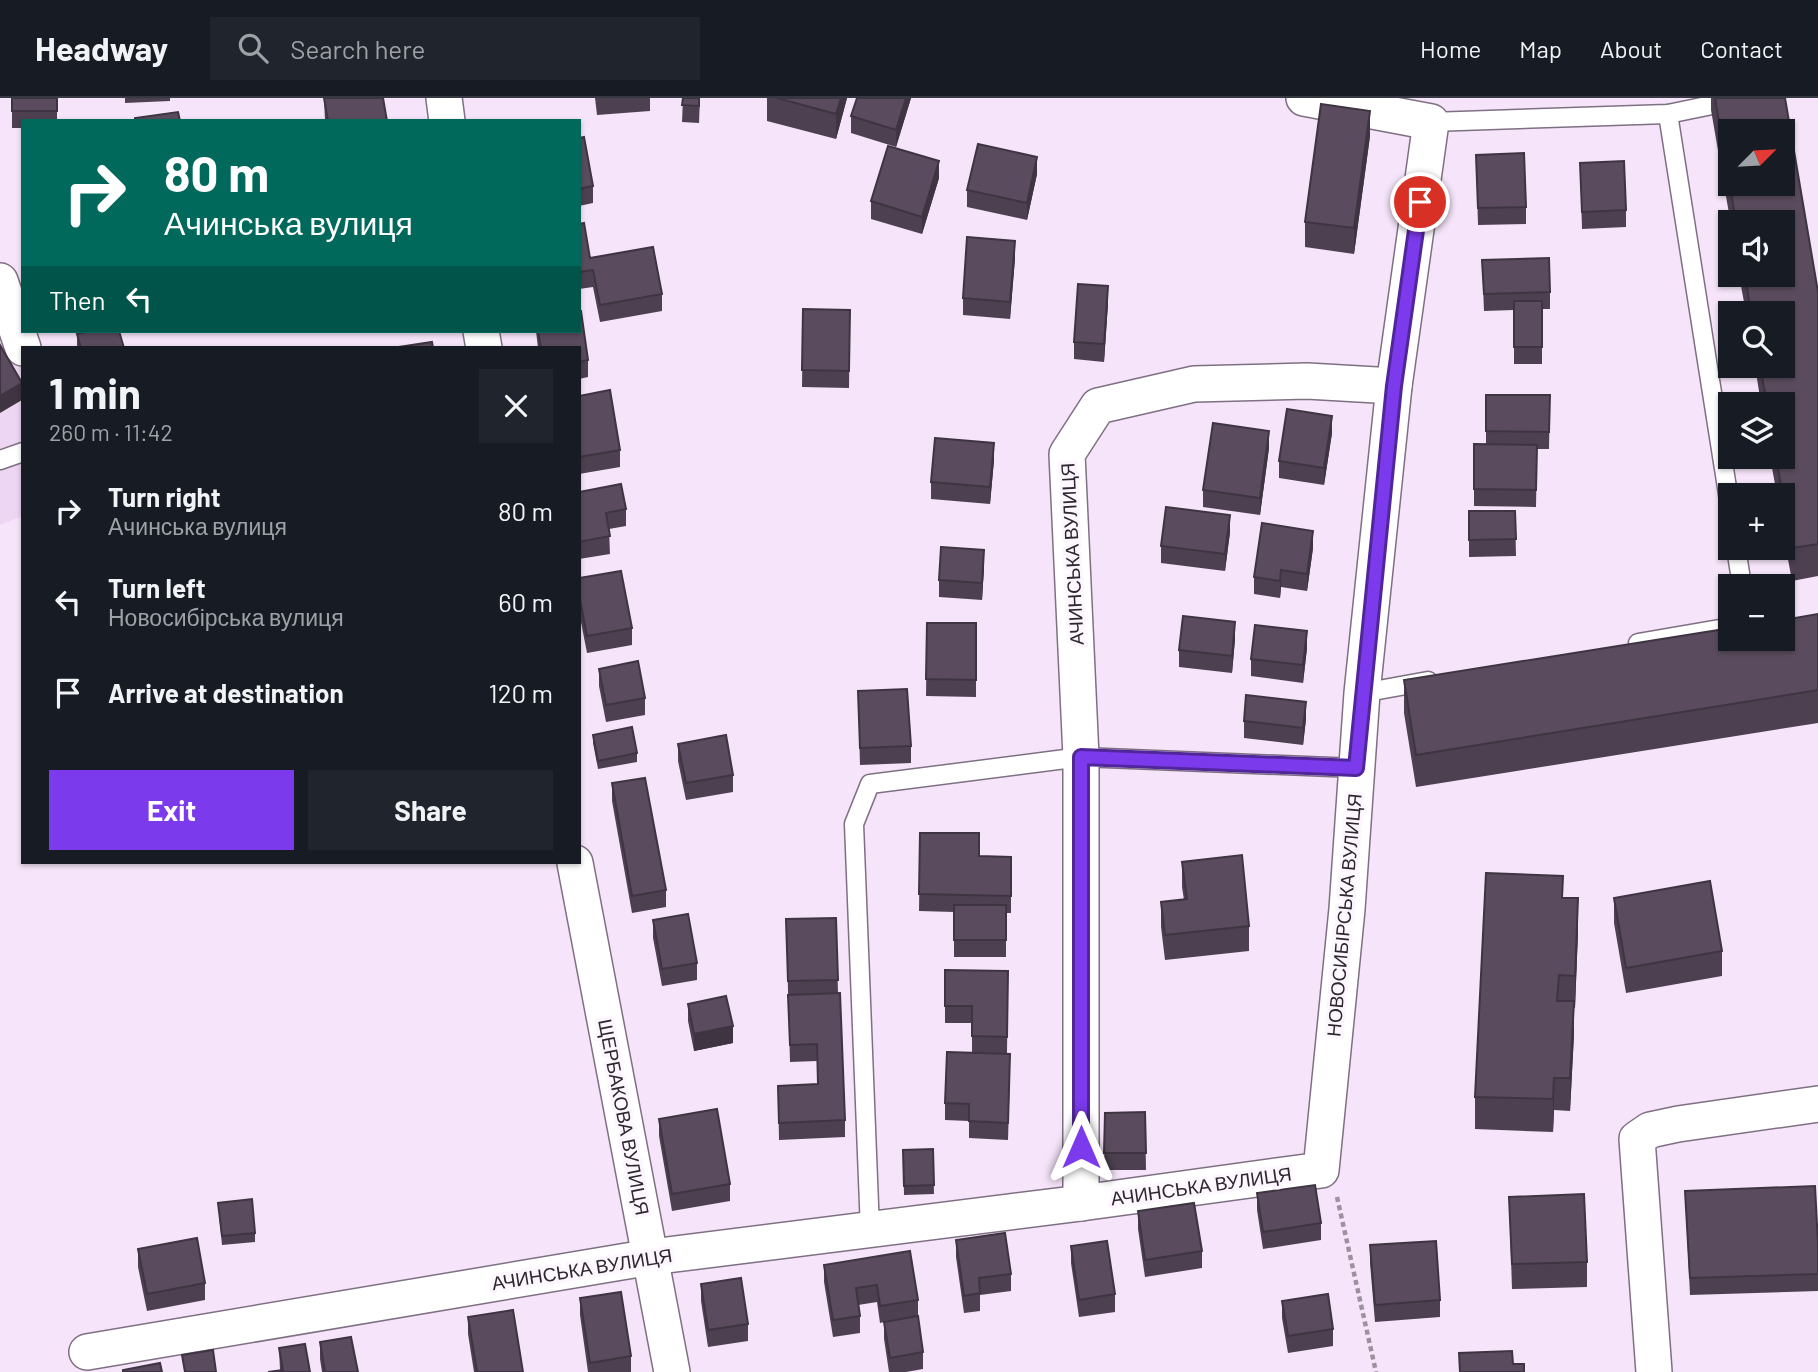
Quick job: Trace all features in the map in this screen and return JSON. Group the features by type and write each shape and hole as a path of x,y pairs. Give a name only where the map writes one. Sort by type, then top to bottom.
{"street":[{"path":"444,98 447,119"},
{"path":"1304,98 1431,122"},
{"name":"НОВОСИБІРСЬКА ВУЛИЦЯ","path":"1321,1170 1347,909 1362,693 1394,386 1431,122"},
{"path":"0,281 22,346"},
{"name":"АЧИНСЬКА ВУЛИЦЯ","path":"1081,1203 1081,757 1067,454 1098,406 1195,384 1307,381 1394,386"},
{"name":"ЩЕРБАКОВА ВУЛИЦЯ","path":"575,864 672,1372"},
{"path":"1654,1372 1637,1139 1650,1130 1678,1124 1818,1104"},
{"name":"АЧИНСЬКА ВУЛИЦЯ","path":"89,1362 650,1257 1321,1170"}],"lane":[{"path":"1431,122 1668,114 1746,98"},
{"path":"1668,114 1726,483"},
{"path":"0,460 21,453"},
{"path":"1622,646 1718,628"},
{"path":"1362,693 1444,678"},
{"path":"870,1230 855,824 870,784 1081,757 1356,768"}],"path":[{"path":"1321,1170 1335,1185 1376,1372"}],"shaded area":[{"path":"0,281 22,346 21,517 0,525"}],"building":[{"path":"12,98 57,98 57,111 12,111"},
{"path":"324,98 383,98 387,119 328,119"},
{"path":"683,98 699,98 699,106 682,105"},
{"path":"777,98 841,98 836,114"},
{"path":"857,98 906,98 896,130 851,116"},
{"path":"1715,98 1785,98 1789,119 1719,119"},
{"path":"1321,104 1370,111 1354,228 1305,222"},
{"path":"178,112 180,119 135,119"},
{"path":"584,137 593,186 581,189 581,138"},
{"path":"978,144 1037,157 1027,203 967,190"},
{"path":"888,146 939,161 922,217 871,201"},
{"path":"1524,153 1526,207 1478,208 1476,155"},
{"path":"1624,161 1626,210 1582,212 1580,163"},
{"path":"1796,163 1818,292 1818,544 1795,548 1795,483 1781,483 1778,469 1795,469 1795,392 1765,392 1762,378 1795,378 1795,301 1749,301 1747,287 1795,287 1795,210 1734,210 1732,196 1796,196"},
{"path":"584,223 590,258 653,247 662,294 600,305 593,270 581,272 581,224"},
{"path":"967,237 1015,241 1010,302 963,298"},
{"path":"1549,258 1550,292 1484,294 1482,260"},
{"path":"1078,284 1108,286 1104,344 1074,342"},
{"path":"1514,301 1542,301 1542,347 1514,347"},
{"path":"803,309 850,310 849,371 802,370"},
{"path":"581,311 588,360 581,362 581,346 541,346 538,333 581,333"},
{"path":"120,333 123,346 80,346 77,334"},
{"path":"432,342 433,346 405,346"},
{"path":"0,345 21,384 0,396"},
{"path":"610,390 620,450 581,457 581,396"},
{"path":"1486,395 1550,395 1549,432 1486,431"},
{"path":"1287,409 1332,416 1324,468 1279,461"},
{"path":"1213,423 1269,431 1260,498 1203,490"},
{"path":"935,438 994,443 990,487 931,482"},
{"path":"1474,444 1537,445 1536,490 1474,489"},
{"path":"621,484 626,509 606,513 610,536 581,542 581,492"},
{"path":"1166,507 1230,515 1225,554 1161,546"},
{"path":"1469,511 1515,511 1516,539 1469,540"},
{"path":"1262,523 1313,531 1307,574 1281,570 1280,581 1254,577"},
{"path":"941,547 984,550 982,583 939,580"},
{"path":"621,571 632,628 587,636 581,605 581,578"},
{"path":"1818,614 1818,690 1416,755 1404,680 1718,630 1718,651 1795,651 1795,618"},
{"path":"1183,616 1235,622 1232,656 1179,650"},
{"path":"927,623 976,623 976,680 926,679"},
{"path":"1255,625 1307,631 1303,665 1251,659"},
{"path":"638,661 645,698 606,705 599,669"},
{"path":"907,689 911,746 860,748 858,691"},
{"path":"1246,695 1306,702 1303,728 1244,721"},
{"path":"632,727 637,753 598,761 593,735"},
{"path":"726,735 733,775 686,783 678,744"},
{"path":"645,778 666,890 632,896 612,783"},
{"path":"920,833 979,833 979,856 1011,857 1011,896 919,894"},
{"path":"1242,855 1249,926 1165,935 1161,902 1187,899 1182,862"},
{"path":"1486,873 1563,876 1562,898 1578,898 1575,976 1559,975 1557,1001 1574,1001 1570,1078 1554,1078 1553,1099 1475,1097"},
{"path":"1710,881 1722,951 1626,968 1614,898"},
{"path":"954,905 1006,905 1006,940 954,940"},
{"path":"688,914 697,963 662,969 653,920"},
{"path":"836,918 838,980 788,981 786,919"},
{"path":"945,970 1008,971 1007,1037 972,1036 972,1006 945,1006"},
{"path":"840,993 845,1120 779,1123 778,1086 818,1084 817,1044 790,1045 788,995"},
{"path":"726,996 733,1026 694,1034 688,1004"},
{"path":"947,1052 1010,1054 1008,1123 969,1121 969,1104 945,1103"},
{"path":"717,1109 730,1184 672,1194 659,1119"},
{"path":"1145,1112 1146,1153 1104,1153 1105,1113"},
{"path":"933,1149 934,1185 904,1186 903,1150"},
{"path":"1315,1185 1321,1223 1263,1232 1257,1193"},
{"path":"1815,1186 1818,1274 1690,1278 1685,1191"},
{"path":"1584,1194 1587,1262 1512,1264 1509,1197"},
{"path":"252,1199 255,1233 222,1236 218,1203"},
{"path":"1194,1203 1202,1251 1145,1260 1138,1211"},
{"path":"1005,1233 1011,1274 979,1278 980,1293 964,1296 956,1240"},
{"path":"197,1238 205,1283 147,1294 138,1249"},
{"path":"1107,1241 1115,1294 1079,1300 1071,1246"},
{"path":"1436,1241 1440,1300 1375,1305 1370,1245"},
{"path":"910,1251 918,1300 880,1306 877,1285 856,1288 860,1316 833,1320 824,1265"},
{"path":"741,1278 748,1324 708,1330 701,1284"},
{"path":"621,1292 631,1356 590,1363 580,1298"},
{"path":"1328,1294 1333,1329 1288,1336 1282,1301"},
{"path":"513,1310 523,1372 477,1372 468,1317"},
{"path":"918,1316 923,1352 890,1358 884,1322"},
{"path":"351,1337 358,1372 325,1372 320,1342"},
{"path":"305,1344 310,1372 268,1372 283,1370 279,1348"},
{"path":"213,1350 216,1372 185,1372 182,1355"},
{"path":"1512,1351 1513,1364 1524,1364 1524,1372 1460,1372 1459,1353"},
{"path":"160,1363 162,1372 123,1372 123,1370"}],"route":[{"path":"1081,1147 1081,757 1356,768 1394,386 1420,202"}]}
